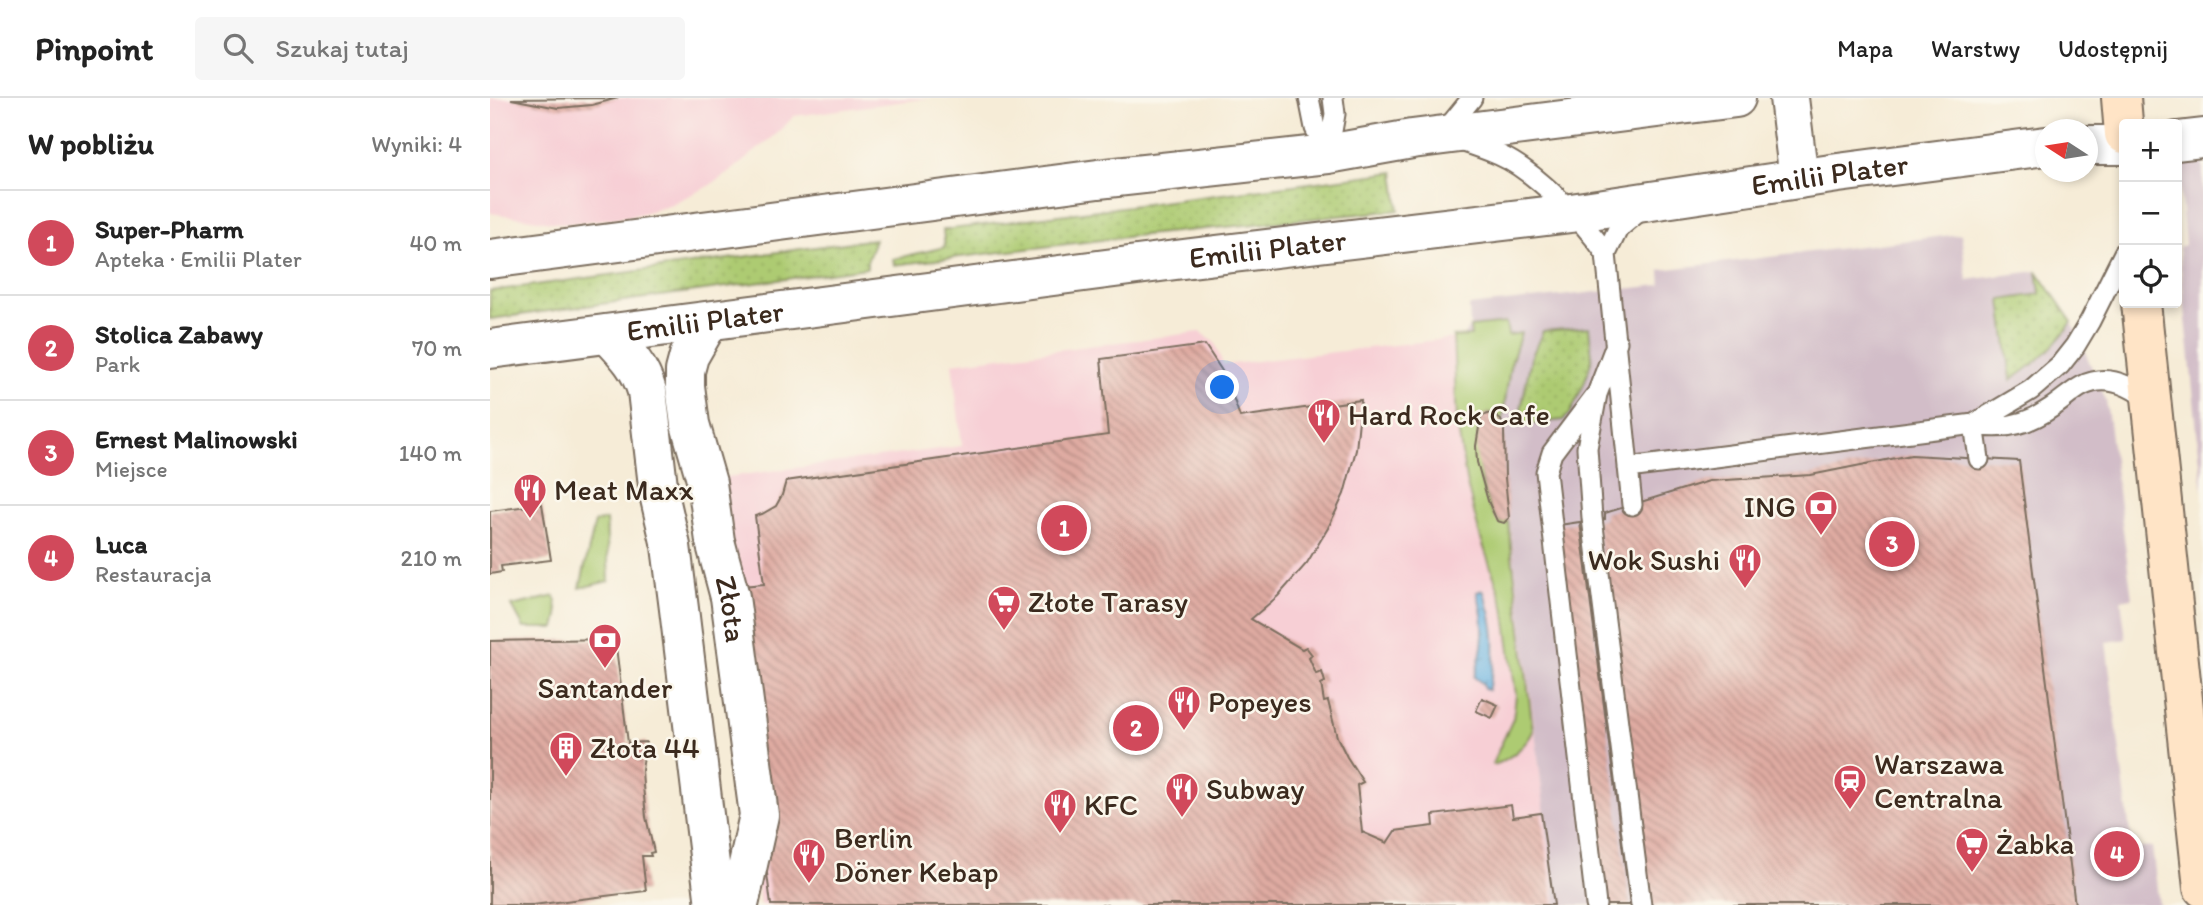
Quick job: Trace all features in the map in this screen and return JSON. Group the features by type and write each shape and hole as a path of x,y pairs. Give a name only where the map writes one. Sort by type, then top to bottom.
{"main road":[{"path":"2121,98 2123,119"},
{"path":"2142,308 2203,888"}],"street":[{"path":"490,259 1098,179 1328,154 1442,135 1736,98"},
{"path":"1790,98 1799,179"},
{"path":"2182,140 2203,138"},
{"path":"2098,145 2119,145"},
{"name":"Emilii Plater","path":"490,349 1191,258 1571,214 1799,179 2035,147"},
{"name":"Złota","path":"709,321 689,356 685,386 690,424 706,483 715,541 730,597 759,815 739,905"},
{"name":"Złota","path":"608,334 634,361 647,391 659,494 674,571 715,905"}],"lane":[{"path":"1309,98 1315,128 1328,154"},
{"path":"1328,154 1335,114 1333,98"},
{"path":"1472,98 1442,135 1501,155 1538,180 1596,239 1606,254 1632,505"},
{"path":"1606,254 1618,229 1651,203"},
{"path":"1974,424 2031,390 2060,365 2090,321 2119,263"},
{"path":"1617,342 1597,394 1587,448 1592,518 1641,905"},
{"path":"1628,468 1974,424 1992,429 2017,425 2042,414 2084,384 2107,380 2120,382 2152,403"},
{"path":"1596,905 1546,472 1552,453 1597,394"},
{"path":"1974,424 1979,459"}],"shaded area":[{"path":"490,98 928,98 794,116 779,132 730,172 707,187 665,207 632,216 565,224 490,213"},
{"path":"2182,152 2203,152 2203,492 2182,278 2182,246 2185,245"},
{"path":"1961,234 1967,280 2037,271 2072,322 2106,400 2132,598 2121,600 2126,639 2106,642 2132,849 2152,847 2159,905 1556,905 1492,376 1463,337 1470,325 1469,306 1661,285 1660,270"},
{"name":"Złote Tarasy","path":"1200,332 1215,343 1223,365 1463,337 1492,376 1556,905 760,905 704,480 962,446 952,363"}],"green space":[{"path":"1394,172 1399,210 1134,236 894,265 893,259 945,247 943,230"},
{"path":"875,239 867,268 490,319 490,291"},
{"path":"2037,271 2072,322 2044,354 2011,380 2001,300 2040,294"},
{"path":"1506,323 1508,335 1521,333 1510,367 1502,422 1491,413 1483,416 1478,456 1488,504 1502,523 1508,521 1533,731 1517,751 1494,765 1492,764 1513,719 1516,695 1504,606 1480,536 1466,480 1457,422 1453,337 1471,336 1470,327"},
{"path":"1589,327 1592,359 1570,414 1563,420 1518,425 1531,358 1543,331"},
{"path":"606,520 609,581 580,588 595,522"},
{"path":"555,596 558,616 555,628 524,628 512,606"}],"water":[{"path":"1483,590 1491,614 1494,639 1488,690 1474,677 1483,635 1477,592"}],"building":[{"path":"618,98 592,105 558,108 511,99"},
{"name":"Złote Tarasy","path":"1205,345 1226,377 1240,417 1361,400 1356,450 1344,494 1328,528 1307,563 1278,596 1251,619 1302,649 1306,647 1312,655 1309,658 1316,674 1322,672 1325,682 1321,684 1324,702 1328,701 1337,737 1363,782 1357,785 1362,832 1387,843 1395,831 1434,826 1433,815 1511,805 1513,817 1541,813 1554,905 771,905 731,587 764,584 755,516 776,506 786,481 1108,435 1101,359"},
{"path":"1491,413 1501,420 1504,430 1509,518 1504,523 1497,521 1488,501 1477,462 1476,446 1480,421 1482,416"},
{"name":"Warszawa Centralna","path":"1911,455 2019,461 2075,905 1645,905 1597,520 1605,519 1605,513 1709,481 1811,475"},
{"path":"542,504 551,560 501,566 502,572 490,574 490,511"},
{"path":"1580,522 1630,905 1599,905 1552,526"},
{"name":"Złota 44","path":"615,639 628,743 646,742 643,786 646,817 654,852 650,853 651,856 642,856 646,891 533,905 490,905 490,641"},
{"path":"1482,698 1498,705 1492,718 1476,711"}],"place":[{"name":"Hard Rock Cafe","path":"1324,445"},
{"name":"Meat Maxx","path":"530,520"},
{"name":"Super-Pharm","path":"1064,528"},
{"name":"ING","path":"1821,537"},
{"name":"Ernest Malinowski","path":"1892,544"},
{"name":"Wok Sushi","path":"1745,590"},
{"name":"Złote Tarasy","path":"1004,632"},
{"name":"Santander","path":"605,670"},
{"name":"Stolica Zabawy","path":"1136,728"},
{"name":"Popeyes","path":"1184,732"},
{"name":"Złota 44","path":"566,778"},
{"name":"Warszawa Centralna","path":"1850,811"},
{"name":"Subway","path":"1182,819"},
{"name":"KFC","path":"1060,835"},
{"name":"Luca","path":"2117,854"},
{"name":"Żabka","path":"1972,874"},
{"name":"Berlin Döner Kebap","path":"809,885"}]}
